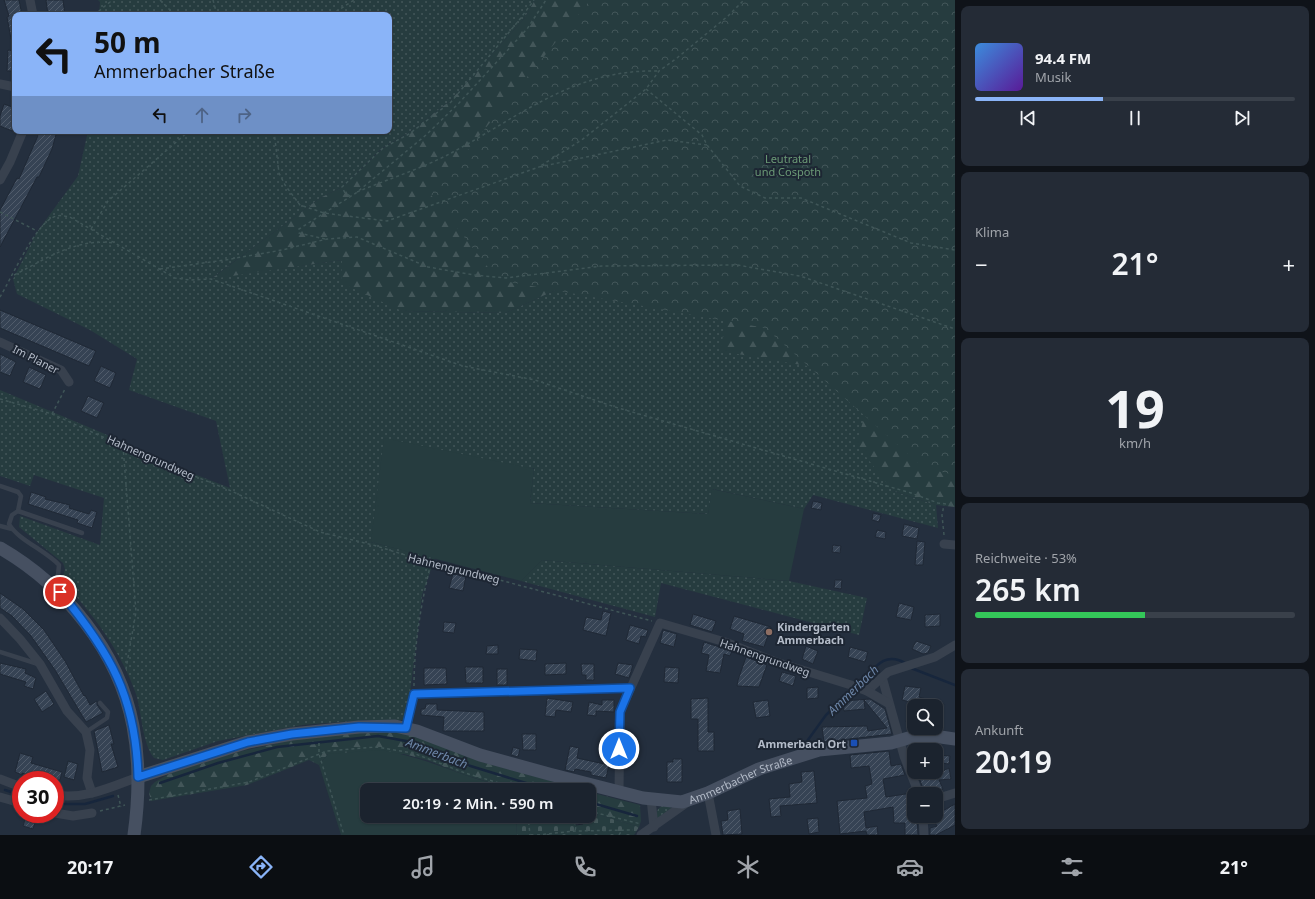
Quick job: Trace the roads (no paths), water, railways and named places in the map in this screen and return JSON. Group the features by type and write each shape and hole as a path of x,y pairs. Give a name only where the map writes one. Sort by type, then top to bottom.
{"main road":[{"path":"0,548 24,562 52,586 83,620 99,642 121,686 133,725 138,777 138,803 134,835"},
{"name":"Ammerbacher Straße","path":"138,777 248,742 292,734 359,727 406,728 498,760 619,792 651,799 682,802 708,793 759,769 810,752 901,741 912,737 934,736 955,739"}],"street":[{"path":"30,0 32,12"},
{"path":"0,84 12,86"},
{"path":"0,180 10,162 22,134"},
{"name":"Im Planer","path":"0,342 61,370 69,382"},
{"path":"944,544 955,545"},
{"path":"0,618 20,639 40,664 67,711 86,732 90,750 87,778 92,793"},
{"name":"Hahnengrundweg","path":"630,688 660,623 725,642 776,662 851,685 888,703"},
{"path":"864,690 888,672 951,651 955,645"},
{"path":"882,677 904,756 916,787"},
{"path":"406,728 414,694 630,688 620,712 619,792"},
{"name":"Ammerbacher Straße","path":"64,796 70,797 92,793 138,777"},
{"path":"0,779 12,784"},
{"path":"708,793 716,835"},
{"path":"943,797 955,793"},
{"path":"0,797 12,800"},
{"path":"651,799 653,828"},
{"path":"641,835 691,800"},
{"path":"64,814 73,816 92,813"},
{"path":"923,823 924,835"}],"lane":[{"path":"0,486 18,492 21,496 18,511 12,515 9,524 12,529"},
{"path":"18,511 82,533"},
{"path":"0,526 12,529 59,565 58,576 52,586"},
{"path":"0,652 40,664"},
{"path":"86,732 107,718 108,712 100,703"}],"waterway":[{"name":"Ammerbach","path":"858,685 874,668 884,661 890,659 905,663"},
{"name":"Ammerbach","path":"911,668 955,685"},
{"name":"Ammerbach","path":"805,744 826,715 854,688"},
{"name":"Ammerbach","path":"160,783 218,763 277,747 378,736 412,742 464,764 526,783"},
{"name":"Ammerbach","path":"5,790 12,792"},
{"name":"Ammerbach","path":"64,804 85,804 113,796"},
{"name":"Ammerbach","path":"596,804 637,816"}],"place":[{"name":"Kindergarten Ammerbach","path":"769,632"},
{"name":"Ammerbach Ort","path":"854,743"}],"park label":[{"name":"Leutratal und Cospoth","path":"788,164"}]}
